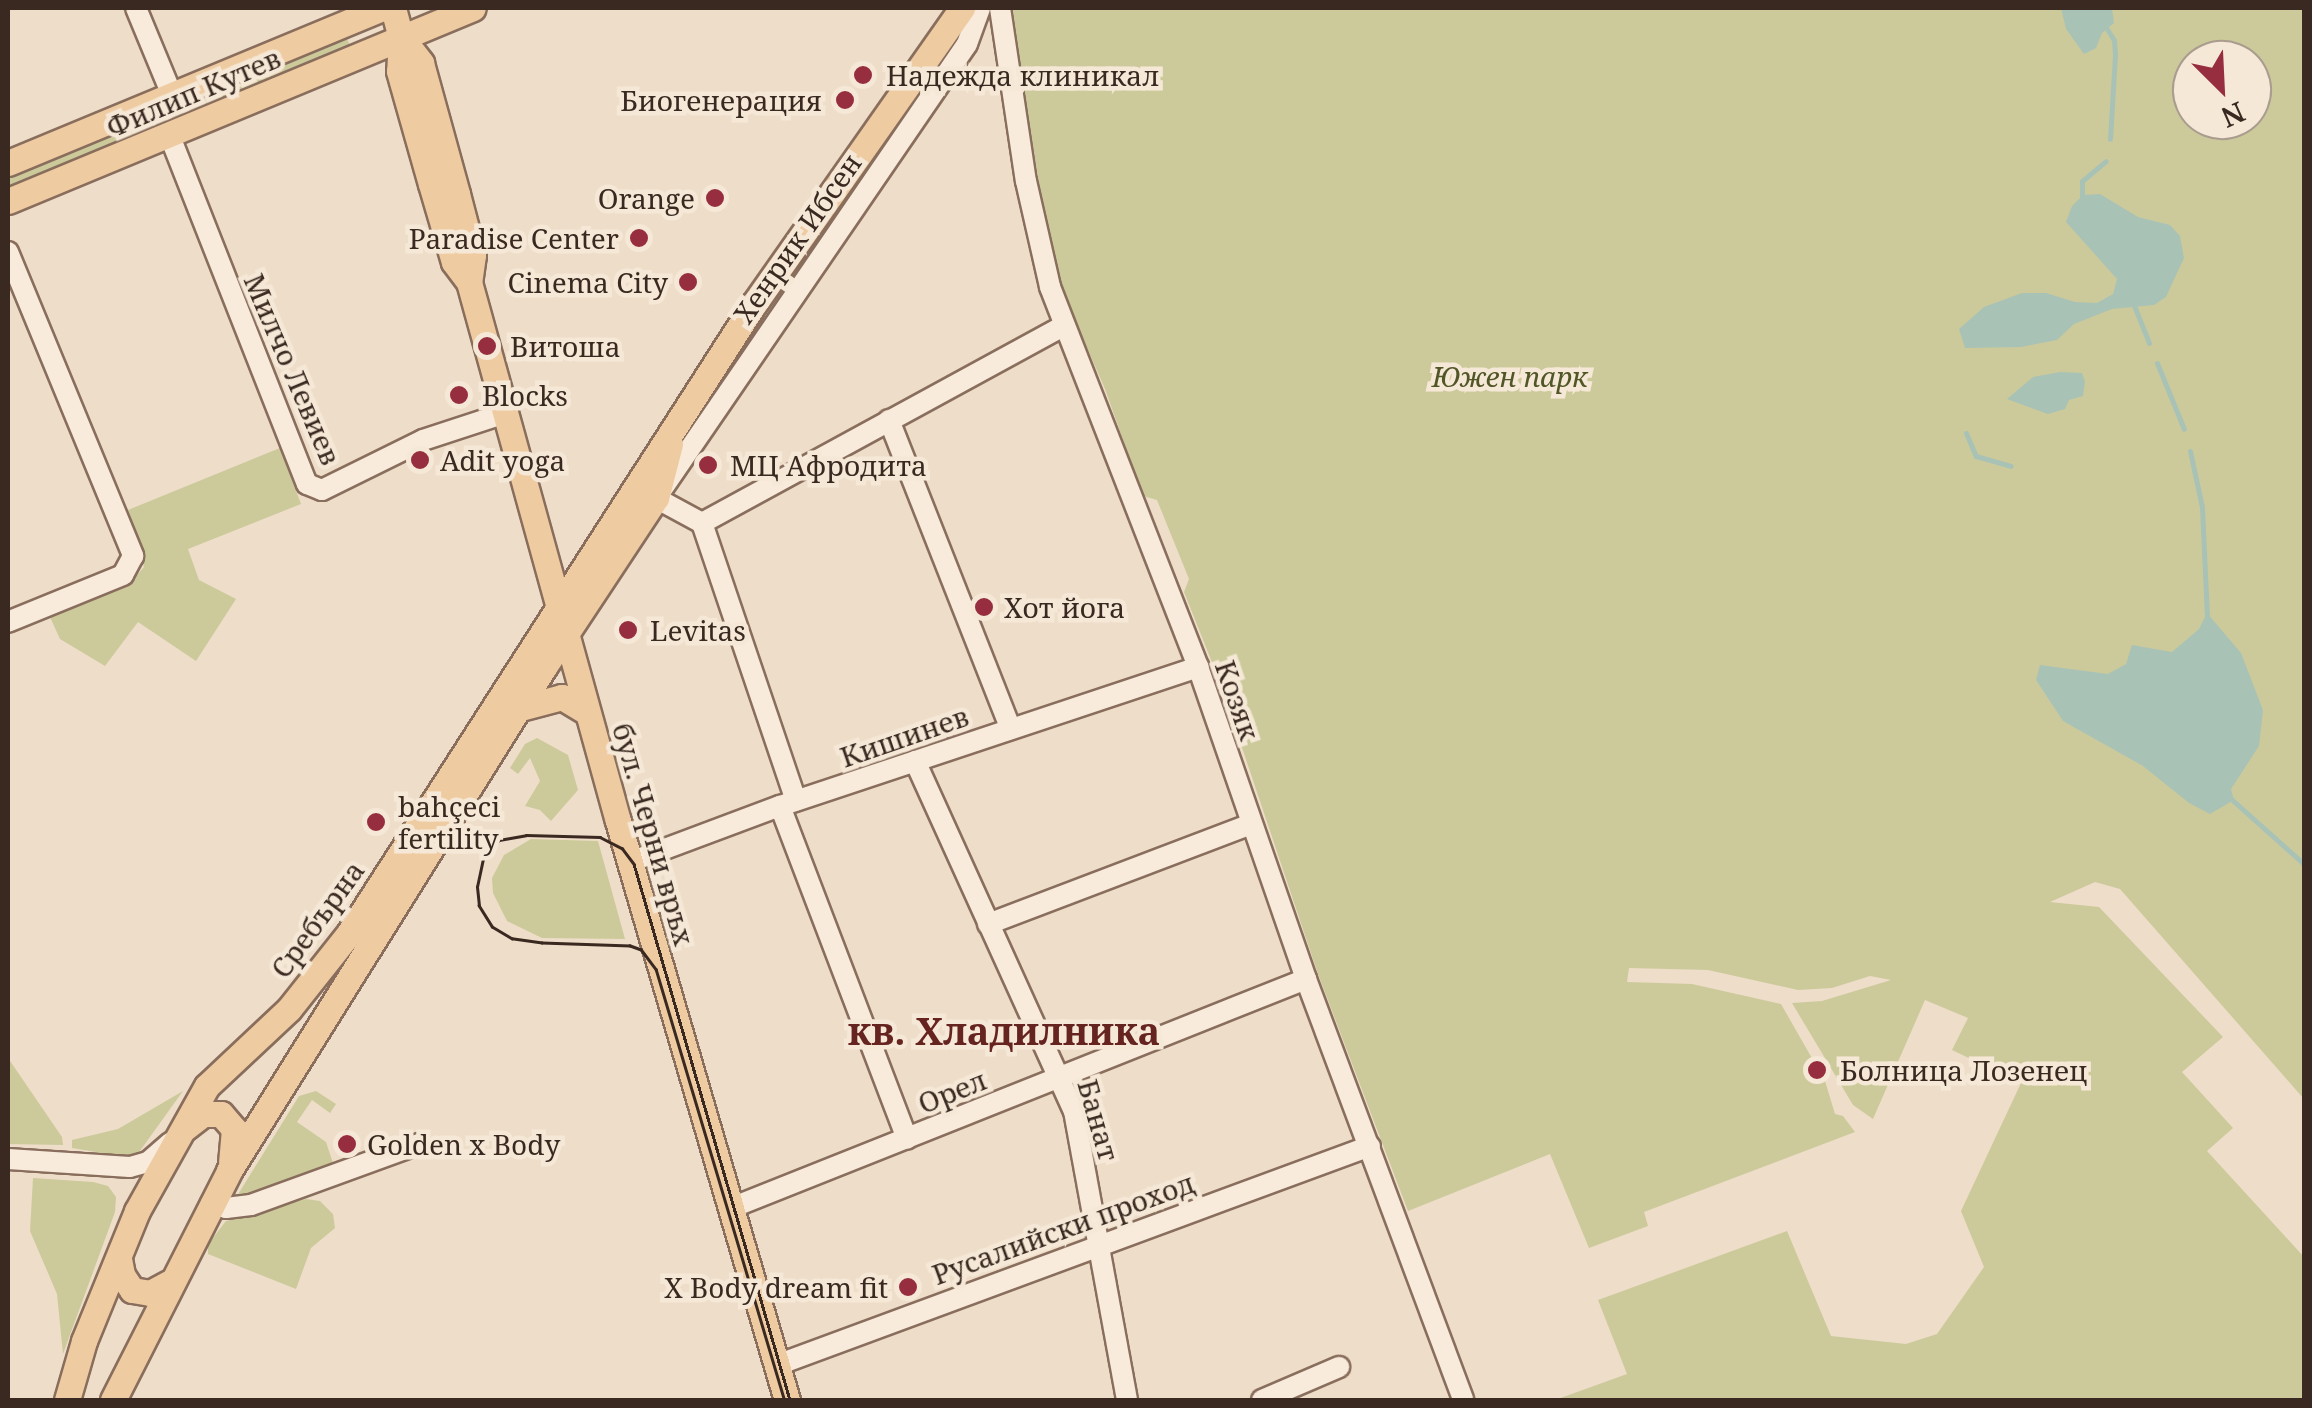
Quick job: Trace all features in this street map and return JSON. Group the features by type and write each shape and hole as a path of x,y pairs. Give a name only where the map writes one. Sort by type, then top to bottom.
{"main road":[{"name":"Филип Кутев","path":"8,163 382,8"},
{"name":"бул. Черни връх","path":"393,8 402,37 399,71 454,262 469,282 630,862 787,1400"},
{"name":"Филип Кутев","path":"8,201 473,8"},
{"name":"Хенрик Ибсен","path":"558,604 670,432 962,8"},
{"name":"Хенрик Ибсен","path":"566,633 656,498 668,459 670,432"},
{"name":"Сребърна","path":"178,1135 207,1086 289,1009 350,932 558,604"},
{"name":"Сребърна","path":"115,1397 169,1283 229,1172 566,633"},
{"path":"517,710 562,697 588,712"},
{"path":"67,1400 84,1340 138,1211 178,1135 203,1114 222,1114 232,1125 229,1172"},
{"path":"119,1259 122,1275 132,1290 150,1293 169,1283"}],"street":[{"path":"136,8 172,95"},
{"name":"Хенрик Ибсен","path":"656,498 966,44 980,8"},
{"name":"Козяк","path":"1000,8 1026,181 1063,326 1198,667 1306,979 1463,1400"},
{"name":"Милчо Левиев","path":"169,134 307,484 322,490 423,440 505,414"},
{"path":"8,252 133,556 124,574 8,622"},
{"path":"702,523 1063,326"},
{"path":"889,420 1012,729"},
{"path":"656,498 702,523 788,804 906,1140"},
{"name":"Кишинев","path":"630,862 788,804 1198,667"},
{"name":"Банат","path":"915,761 1074,1111 1127,1400"},
{"path":"988,924 1251,824"},
{"name":"Орел","path":"731,1208 1306,979"},
{"name":"Сребърна","path":"8,1159 48,1158 111,1167 148,1162 178,1135"},
{"path":"211,1204 226,1208 251,1205 419,1144"},
{"name":"Русалийски проход","path":"777,1364 1370,1146"},
{"path":"111,1167 131,1186 138,1211"},
{"path":"1262,1400 1339,1367"}],"green space":[{"name":"Южен парк","path":"1010,8 2304,8 2304,1099 2120,889 2095,882 2050,902 2099,907 2223,1037 2182,1072 2233,1128 2207,1151 2304,1257 2304,1400 1555,1400 1627,1374 1598,1300 1787,1231 1831,1336 1906,1344 1937,1334 1984,1267 1961,1211 2021,1083 1952,1050 1968,1018 1925,1000 1873,1119 1853,1105 1792,1003 1822,1001 1891,980 1870,976 1832,988 1798,990 1708,970 1629,968 1627,982 1692,984 1781,1004 1825,1081 1835,1114 1843,1116 1855,1132 1644,1212 1648,1226 1589,1248 1550,1154 1408,1211 1318,974 1221,685 1184,592 1189,579 1157,500 1143,496 1105,389 1053,269"},
{"path":"344,33 351,47 8,189 8,172"},
{"path":"280,448 301,504 188,549 199,580 236,599 196,661 138,622 105,666 60,639 50,617 127,587 144,567 128,510"},
{"path":"537,738 568,755 578,790 551,821 540,810 525,806 540,781 530,758 518,774 510,768 525,744"},
{"path":"531,839 598,841 625,939 542,938 507,921 493,893 492,878 504,855"},
{"path":"8,1058 62,1137 63,1145 8,1144"},
{"path":"183,1091 137,1155 126,1157 72,1148 72,1140 118,1129"},
{"path":"316,1091 336,1104 330,1113 312,1100 297,1122 326,1142 334,1166 232,1204 299,1096"},
{"path":"33,1178 93,1182 108,1186 116,1197 115,1212 63,1354 57,1294 30,1231"},
{"path":"306,1199 320,1201 333,1214 335,1228 311,1248 296,1289 208,1254 208,1244 226,1221"}],"shaded area":[{"path":"2061,8 2112,8 2114,23 2102,33 2096,48 2084,54 2066,29"},
{"path":"2100,194 2138,217 2170,225 2180,236 2184,258 2166,297 2154,305 2112,309 2074,324 2057,340 2021,347 1965,348 1959,329 1984,307 2022,293 2046,293 2075,302 2097,303 2113,294 2117,279 2066,222 2072,206 2083,195"},
{"path":"2082,373 2085,382 2083,396 2069,400 2065,409 2048,414 2007,399 2033,377"},
{"path":"2207,613 2241,653 2263,710 2259,746 2231,789 2234,800 2210,814 2189,803 2143,766 2063,721 2036,680 2040,665 2108,674 2126,664 2132,645 2172,652 2199,629"}],"waterway":[{"path":"2107,29 2114,40 2115,55 2110,139"},
{"path":"2082,201 2082,181 2106,161"},
{"path":"2133,303 2149,343"},
{"path":"2157,363 2184,429"},
{"path":"1966,433 1976,456 2011,466"},
{"path":"2190,451 2202,507 2207,617"},
{"path":"2229,797 2304,864"}],"tram line":[{"path":"784,1400 656,970 641,950 630,946 512,939 492,927 479,906 477,887 483,859 499,840 526,835 600,837 622,848 634,864 790,1400"}],"place":[{"name":"Надежда клиникал","path":"863,75"},
{"name":"Биогенерация","path":"845,100"},
{"name":"Orange","path":"715,198"},
{"name":"Paradise Center","path":"639,238"},
{"name":"Cinema City","path":"688,282"},
{"name":"Витоша","path":"487,346"},
{"name":"Blocks","path":"459,395"},
{"name":"Adit yoga","path":"420,460"},
{"name":"МЦ Афродита","path":"708,465"},
{"name":"Хот йога","path":"984,607"},
{"name":"Levitas","path":"628,630"},
{"name":"bahçeci fertility","path":"376,822"},
{"name":"Болница Лозенец","path":"1817,1070"},
{"name":"Golden x Body","path":"347,1144"},
{"name":"X Body dream fit","path":"908,1287"}],"district":[{"name":"кв. Хладилника","path":"1004,1031"}]}
